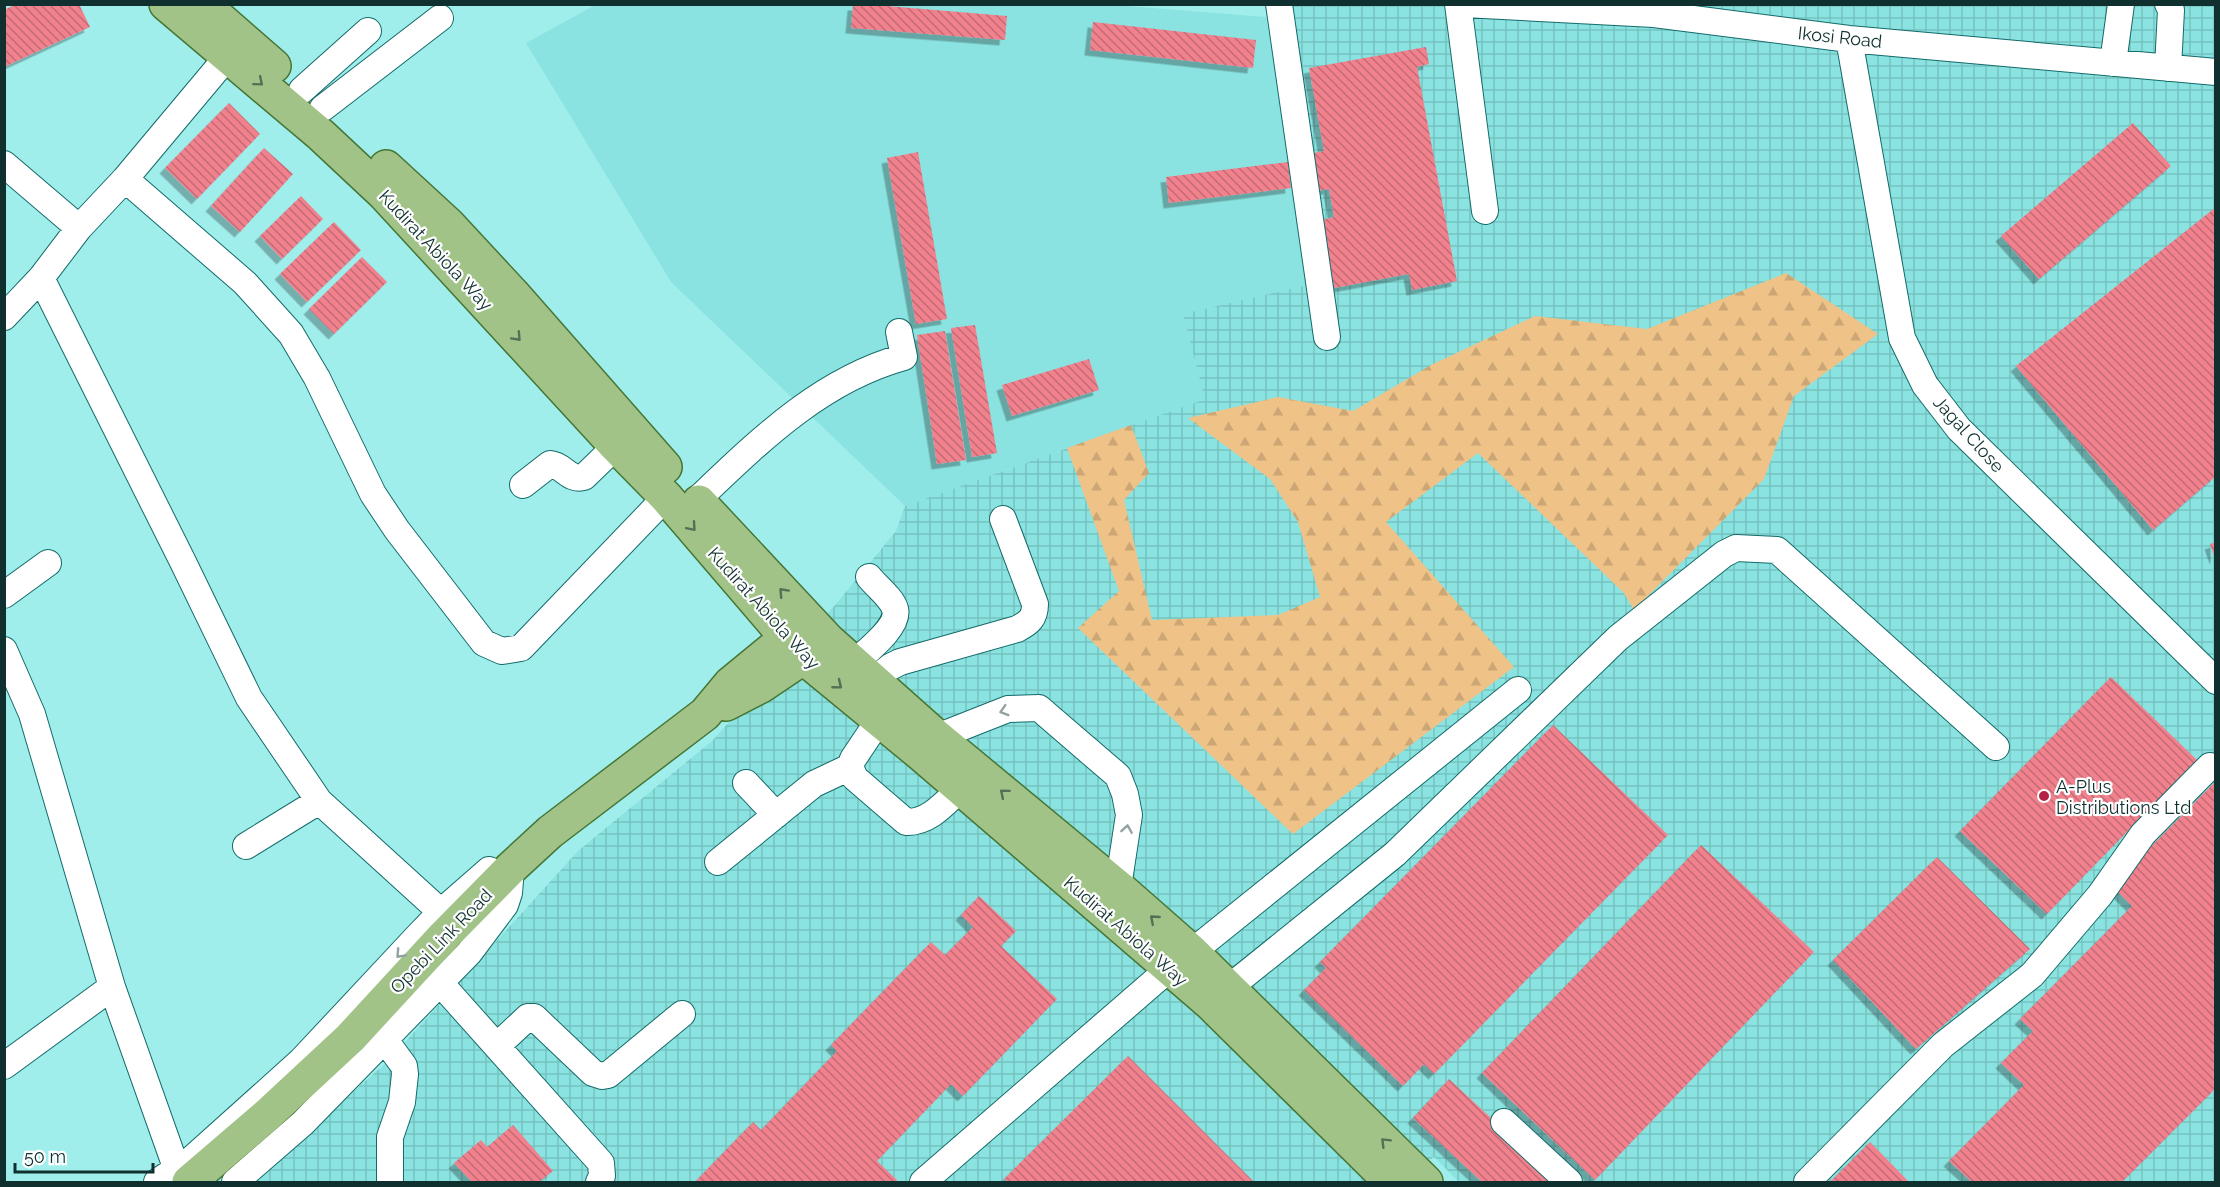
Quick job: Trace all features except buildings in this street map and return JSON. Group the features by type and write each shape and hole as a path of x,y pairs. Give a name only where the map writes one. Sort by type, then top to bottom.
{"main road":[{"name":"Kudirat Abiola Way","path":"166,4 321,135 384,194 616,446 681,499"},
{"name":"Kudirat Abiola Way","path":"203,4 312,99 449,225 521,302 681,499 879,720 961,788 1181,960 1426,1182"},
{"name":"Kudirat Abiola Way","path":"807,639 864,672 936,737 1118,887 1181,960"},
{"name":"Opebi Link Road","path":"174,1178 266,1116 350,1038 442,924 511,868 550,832 705,714 730,684 807,639"},
{"name":"Kudirat Abiola Way","path":"1219,995 1391,1182"}],"street":[{"path":"1279,4 1326,337"},
{"path":"1458,4 1485,211"},
{"name":"Ikosi Road","path":"1464,4 1654,14 1849,39 2216,72"},
{"path":"2114,63 2121,4"},
{"path":"2168,4 2171,10 2168,68"},
{"path":"312,99 440,18"},
{"path":"312,99 368,31"},
{"name":"Jagal Close","path":"1849,39 1902,338 1926,385 1959,429 2216,681"},
{"path":"4,317 41,278 79,228 125,178 228,56"},
{"path":"4,164 79,228"},
{"path":"125,178 245,283 291,334 316,378 373,494 423,566 484,643 502,651 521,648 681,499 740,459 802,406 860,374 904,357 899,332"},
{"path":"41,278 249,698 319,801 442,924 511,852 550,832"},
{"path":"523,485 550,464 555,464 573,477 584,477 616,446"},
{"path":"864,672 890,667 1027,624 1032,618 1035,604 1003,519"},
{"path":"1219,995 1395,854 1618,638 1724,554 1736,548 1777,550 1996,747"},
{"path":"4,595 48,563"},
{"path":"864,672 896,618 895,607 869,577"},
{"path":"4,650 32,714 111,987 174,1178"},
{"path":"922,1182 1181,960 1518,690"},
{"path":"936,737 1008,709 1039,708 1118,776 1125,794 1129,815 1118,887"},
{"path":"718,862 814,784 850,767 879,720"},
{"path":"1807,1182 1943,1045 2032,975 2100,895 2143,834 2210,766"},
{"path":"850,767 855,777 906,822 925,819 961,788"},
{"path":"746,783 776,815"},
{"path":"246,846 319,801"},
{"path":"235,1182 303,1123 441,984 485,933 505,905 509,893 511,868"},
{"path":"441,984 601,1163 602,1176 598,1182"},
{"path":"4,1066 111,987"},
{"path":"497,1046 528,1017 534,1017 593,1074 608,1075 682,1014"},
{"path":"385,1040 404,1066 405,1074 402,1102 390,1137 390,1182"},
{"path":"1504,1122 1569,1182"}],"shaded area":[{"path":"597,4 1102,4 1266,17 1313,284 1205,399 905,506 671,282 526,43"},
{"path":"1265,5 2215,5 2215,1182 1459,1182 1434,1157 1397,1182 249,1182 387,1062 578,851 712,741 836,604 896,531 905,506 1205,399 1183,314 1312,284"}],"green space":[{"path":"1786,273 1878,334 1794,396 1764,479 1634,610 1624,593 1478,453 1386,522 1514,667 1293,834 1078,628 1119,591 1067,448 1131,425 1149,473 1124,500 1152,620 1278,615 1320,597 1298,522 1270,479 1188,418 1278,397 1353,411 1431,365 1535,316 1647,329"}],"place":[{"name":"A-Plus Distributions Ltd","path":"2044,796"}]}
